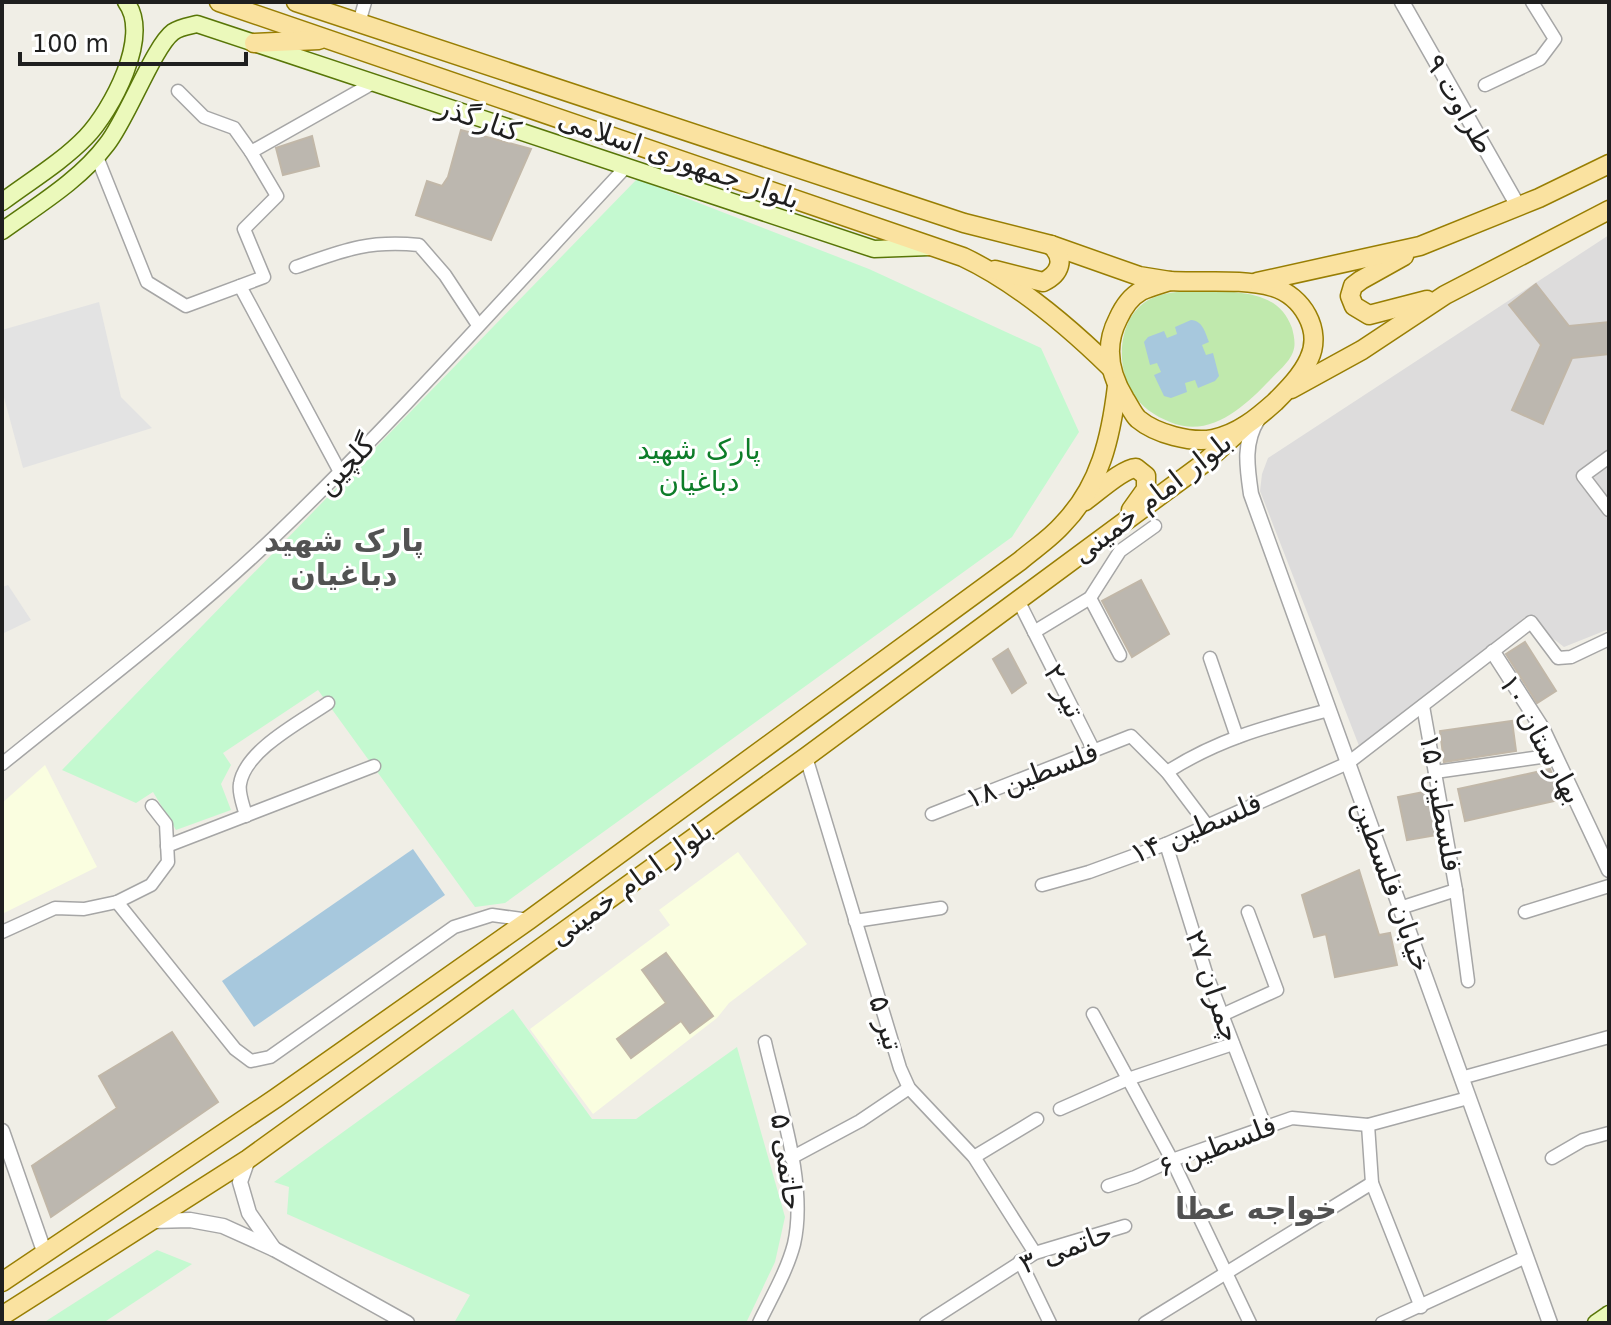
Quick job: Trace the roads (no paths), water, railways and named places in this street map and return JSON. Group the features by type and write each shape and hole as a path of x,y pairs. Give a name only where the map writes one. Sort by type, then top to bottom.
{"main road":[{"path":"2,202 85,138 109,105 135,43 134,22 126,2"},
{"name":"بلوار جمهوری اسلامی","path":"219,2 935,246 985,267 1080,337 1114,377"},
{"name":"بلوار جمهوری اسلامی","path":"296,2 964,223 1051,245 1139,276 1170,281"},
{"name":"کنارگذر","path":"2,231 97,157 119,128 163,44 173,32 197,24 874,249 935,246"},
{"path":"254,43 331,40"},
{"path":"1445,295 1369,315 1354,306 1350,296 1353,286 1420,246 1609,164"},
{"path":"1285,392 1311,356 1313,342 1302,305 1273,287 1170,281 1140,291 1125,306 1114,328 1110,342 1114,377 1136,417 1180,437 1212,439 1245,426 1285,392 1362,350 1445,295 1609,210"},
{"path":"985,267 1043,282 1055,275 1060,267 1058,254 1051,245"},
{"path":"1244,284 1420,246"},
{"name":"بلوار امام خمینی","path":"2,1282 276,1098 529,920 1020,561 1062,526 1098,474 1106,450 1114,377"},
{"name":"بلوار امام خمینی","path":"2,1316 248,1159 806,757 1204,463 1245,426"},
{"path":"1080,504 1109,485 1122,472 1136,468 1146,476 1147,484 1126,520"},
{"path":"1596,1323 1609,1314"}],"street":[{"path":"359,23 365,2"},
{"name":"طراوت ۹","path":"1402,2 1518,206"},
{"path":"1485,85 1540,59 1555,39 1532,2"},
{"path":"251,152 373,83"},
{"path":"97,157 147,282 186,306 264,277 244,229 277,196 234,128 204,117 178,91"},
{"name":"گلچین","path":"2,764 199,605 271,540 340,472 625,168"},
{"path":"296,267 348,248 386,242 419,245 445,275 478,325"},
{"path":"240,286 340,472"},
{"name":"خیابان فلسطین","path":"1264,410 1251,430 1246,446 1251,494 1550,1323"},
{"path":"1609,457 1583,476 1609,510"},
{"path":"1034,632 1090,598 1120,551 1155,526"},
{"path":"1090,598 1120,655"},
{"name":"تیر ۲","path":"1018,600 1094,751"},
{"name":"فلسطین ۱۴","path":"1042,885 1089,872 1166,844 1348,763 1531,622 1558,658 1571,657 1609,639"},
{"name":"بهارستان ۱۰","path":"1493,652 1542,728 1609,870"},
{"path":"1210,658 1237,737"},
{"path":"246,816 240,785 251,759 328,703"},
{"name":"فلسطین ۱۵","path":"1400,908 1456,890 1423,706"},
{"path":"1207,825 1167,772 1195,754 1246,731 1329,710"},
{"name":"فلسطین ۱۸","path":"932,814 1131,736 1167,772"},
{"path":"1435,772 1555,755"},
{"name":"تیر ۵","path":"806,757 900,1068 909,1088 974,1157 1035,1253"},
{"path":"167,846 374,766"},
{"path":"2,932 55,908 84,909 117,902 151,885 168,862 166,824 152,806"},
{"name":"چمران ۲۷","path":"1166,844 1222,1015 1265,1126"},
{"path":"1525,912 1609,886"},
{"path":"1456,890 1468,981"},
{"path":"117,902 235,1049 251,1061 270,1057 454,927 492,915 529,920"},
{"path":"855,921 941,908"},
{"path":"1222,1015 1277,990 1248,912"},
{"path":"1093,1014 1172,1160 1250,1323"},
{"path":"1461,1078 1609,1037"},
{"name":"حاتمی ۵","path":"759,1323 794,1244 798,1210 791,1158 765,1042"},
{"path":"1060,1109 1128,1079 1233,1044"},
{"path":"791,1158 860,1121 909,1088"},
{"name":"فلسطین ۶","path":"1108,1186 1292,1118 1368,1125 1468,1098"},
{"path":"974,1157 1037,1119"},
{"path":"1368,1125 1372,1183 1421,1307"},
{"path":"2,1131 45,1254"},
{"path":"1552,1158 1583,1140 1609,1133"},
{"path":"248,1159 240,1182 249,1213 274,1249"},
{"path":"1145,1323 1372,1183"},
{"path":"152,1221 190,1220 223,1226 274,1249 407,1323"},
{"name":"حاتمی ۳","path":"926,1323 1035,1253 1125,1226"},
{"path":"1390,1321 1526,1257"},
{"path":"1020,1261 1050,1323"}],"water":[{"path":"1191,320 1198,322 1205,331 1209,342 1202,345 1206,355 1213,353 1219,376 1198,388 1195,380 1185,383 1187,392 1171,398 1164,396 1154,375 1161,372 1157,363 1150,365 1144,342 1148,337 1164,331 1167,338 1177,334 1175,327"},
{"path":"413,849 445,895 254,1027 222,981"}],"district":[{"name":"پارک شهید دباغیان","path":"344,557"},
{"name":"خواجه عطا","path":"1256,1208"}]}
